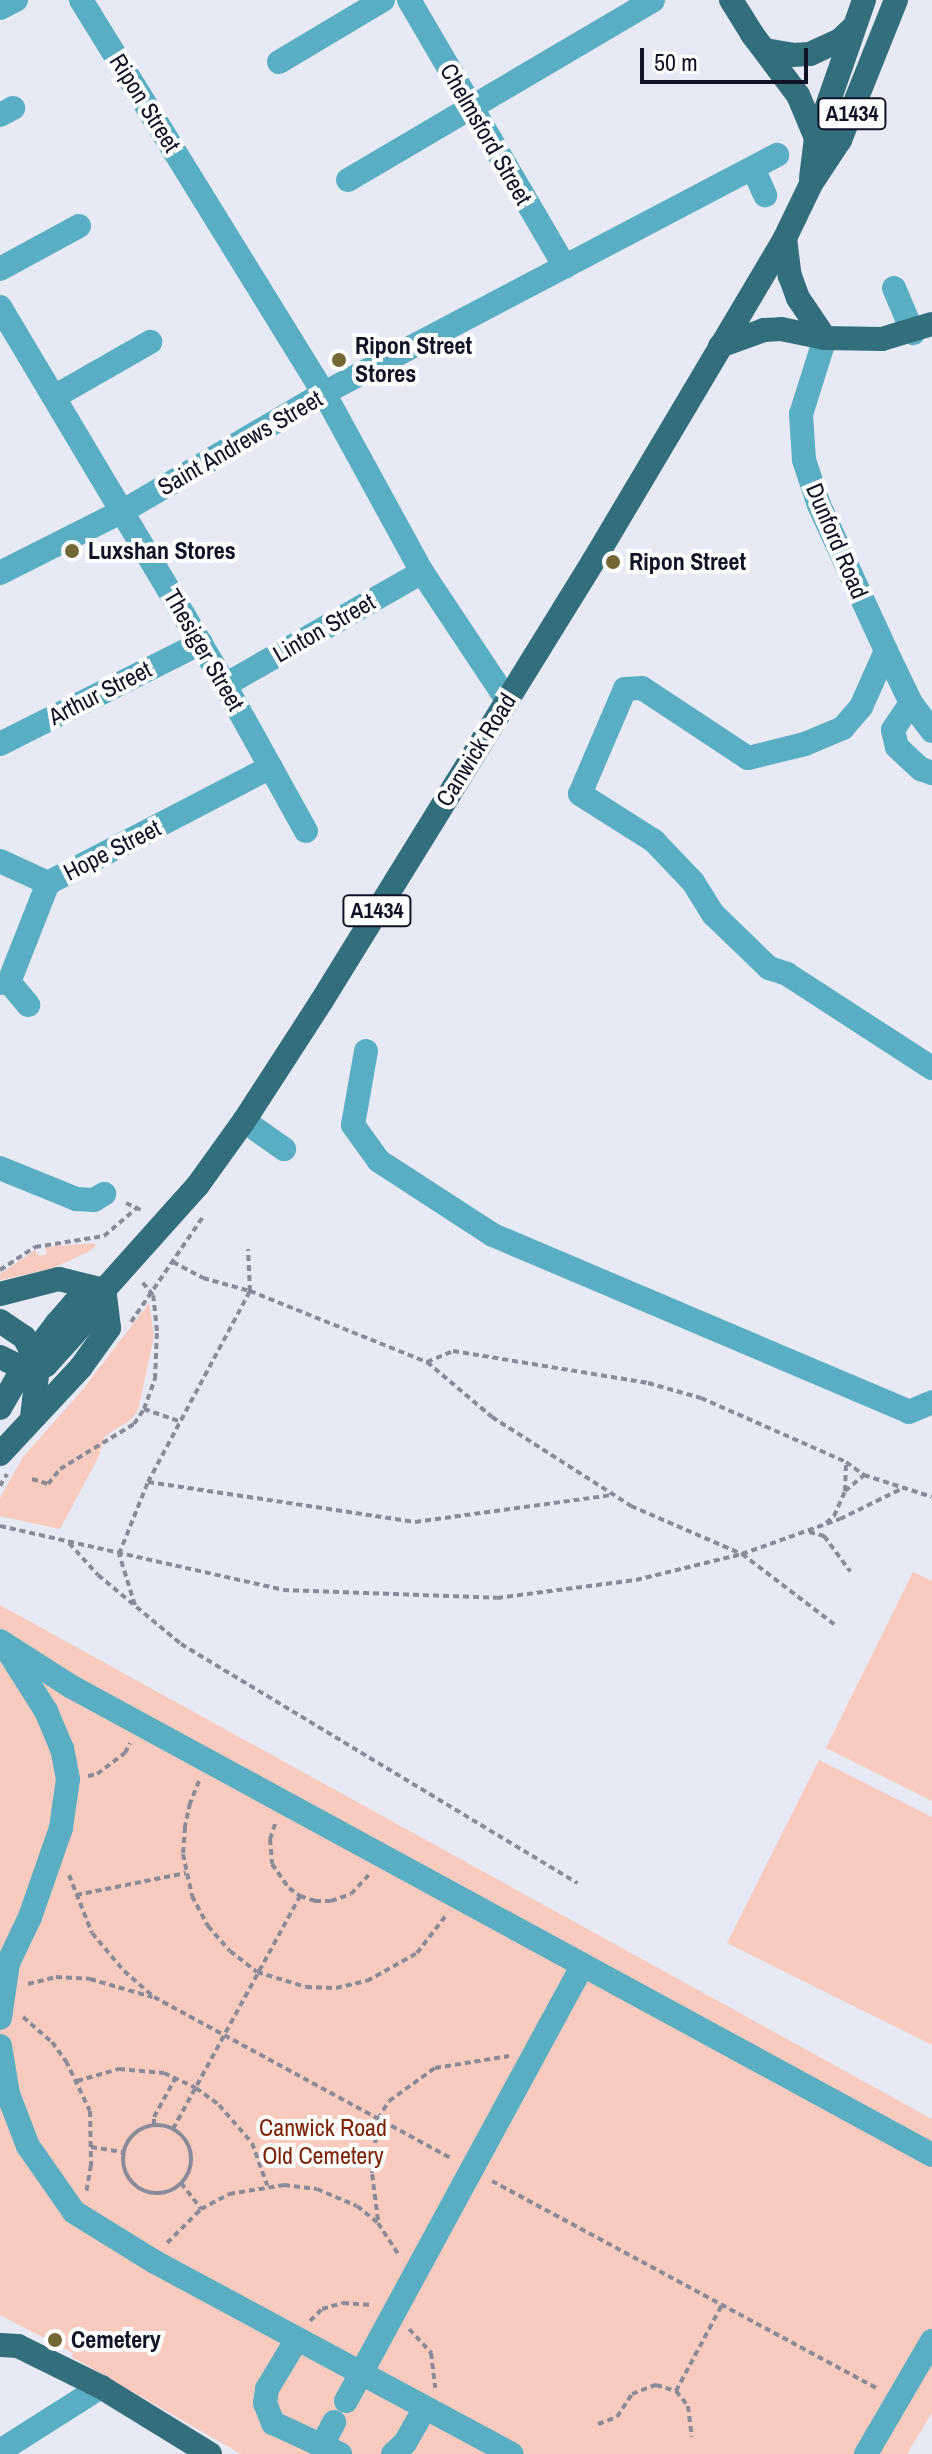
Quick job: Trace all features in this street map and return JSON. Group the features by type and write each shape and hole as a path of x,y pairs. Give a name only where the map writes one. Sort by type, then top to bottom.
{"main road":[{"path":"731,0 798,95 816,138"},
{"name":"Canwick Road","path":"811,184 816,138 864,0"},
{"name":"Canwick Road","path":"0,1408 78,1299 104,1290 198,1185 244,1121 507,700 785,238 811,184 840,140 896,0"},
{"path":"765,50 792,55 810,54 840,40 853,28"},
{"path":"785,238 790,276 798,298 825,338"},
{"path":"720,346 740,336 781,329 825,338 882,339 922,328"},
{"path":"0,1294 59,1279 104,1290 109,1328 81,1367 0,1454"},
{"path":"0,1321 24,1337 31,1364 32,1417"},
{"path":"0,1357 31,1364"},
{"path":"6,2341 101,2387 210,2454"}],"street":[{"path":"0,8 16,0"},
{"name":"Ripon Street","path":"81,0 324,393 422,572 507,700"},
{"path":"279,62 383,0"},
{"name":"Chelmsford Street","path":"409,0 565,267"},
{"path":"348,180 653,0"},
{"name":"Saint Andrews Street","path":"0,573 123,511 324,393 777,155"},
{"path":"753,168 765,195"},
{"path":"0,269 79,226"},
{"path":"894,288 922,328"},
{"name":"Thesiger Street","path":"0,307 201,643 306,831"},
{"name":"Dunford Road","path":"825,338 805,393 801,414 801,447 819,505 886,651 911,703 932,731"},
{"path":"54,397 150,342"},
{"name":"Linton Street","path":"225,685 422,572"},
{"name":"Arthur Street","path":"0,744 201,643"},
{"path":"886,651 861,707 843,728 805,744 748,758 642,688 625,689 580,794 654,841 693,882 713,914 769,968 787,974 932,1068"},
{"path":"911,703 893,730 897,747 921,769 932,773"},
{"name":"Hope Street","path":"28,1005 4,982 48,883 271,767"},
{"path":"0,861 48,883"},
{"path":"366,1051 353,1125 379,1161 493,1235 909,1412 932,1402"},
{"path":"244,1121 284,1149"},
{"path":"0,1168 76,1199 94,1200 104,1194"},
{"path":"1,1642 72,1687 932,2155"},
{"path":"0,2018 8,1963 30,1917 61,1828 68,1779 62,1749 46,1711 1,1642"},
{"path":"46,1711 72,1687"},
{"path":"297,2339 267,2389 265,2403 273,2423 331,2450 340,2411 583,1965"},
{"path":"0,2046 8,2094 28,2146 74,2212 155,2262 512,2454"},
{"path":"866,2454 932,2341"},
{"path":"0,2451 101,2387"},
{"path":"393,2454 405,2443 425,2408"}],"path":[{"path":"0,1270 35,1247 104,1236 138,1207"},
{"path":"136,1607 119,1554 148,1482 250,1291 248,1249"},
{"path":"173,1262 203,1278 250,1291 427,1362 492,1417 631,1506 742,1554 834,1624"},
{"path":"32,1479 48,1484 60,1469 134,1424 144,1409 155,1379 157,1331 153,1295"},
{"path":"427,1362 453,1351 648,1383 701,1398 846,1462 864,1475 932,1497"},
{"path":"144,1409 179,1421"},
{"path":"824,1524 834,1516 845,1491 846,1462"},
{"path":"845,1491 864,1475"},
{"path":"148,1482 415,1522 615,1495"},
{"path":"0,1526 283,1590 497,1598 636,1580 742,1554 807,1532 903,1488"},
{"path":"807,1532 824,1536 850,1571"},
{"path":"67,1541 98,1575 181,1644 577,1883"},
{"path":"68,1779 97,1774 125,1753 139,1723"},
{"path":"208,1761 190,1803 183,1854 186,1873 192,1896 208,1926 230,1951 257,1972 306,1987 336,1988 367,1981 417,1953 437,1931 456,1897"},
{"path":"285,1803 270,1839 272,1864 289,1888 300,1896 315,1901 331,1901 351,1894 368,1877 381,1856"},
{"path":"67,1869 92,1933 124,1971 154,1997 898,2400"},
{"path":"76,1895 186,1873"},
{"path":"173,2129 300,1896"},
{"path":"74,2212 89,2183 90,2111 77,2081 52,2042 1,2002 14,1988 56,1977 90,1979 154,1997"},
{"path":"378,2223 372,2173 378,2119 397,2093 435,2068 518,2054 541,2041"},
{"path":"77,2081 119,2069 176,2077 219,2105 252,2143 267,2185"},
{"path":"154,2125 154,2117 176,2077"},
{"path":"154,2125 173,2129 185,2139 191,2156 188,2173 181,2183 173,2189 150,2193 135,2185 126,2174 123,2152 129,2139 140,2129 154,2125"},
{"path":"91,2147 123,2152"},
{"path":"181,2183 201,2209"},
{"path":"155,2262 167,2242 201,2209 229,2194 267,2185 317,2189 357,2206 378,2223 399,2250 403,2293"},
{"path":"676,2391 722,2305"},
{"path":"598,2424 617,2417 632,2394 656,2385 676,2391 688,2406 692,2437"}],"green space":[{"path":"94,1243 96,1246 88,1252 51,1269 0,1280 0,1274 35,1250 39,1256 47,1254 45,1247"},
{"path":"149,1303 154,1336 138,1410 132,1419 105,1436 98,1458 60,1529 0,1516 0,1498 23,1457 84,1388"},
{"path":"913,1572 932,1581 932,1801 826,1748"},
{"name":"Canwick Road Old Cemetery","path":"0,1605 932,2119 932,2413 907,2454 241,2454 72,2357 73,2353 0,2315"},
{"path":"819,1760 932,1817 932,2045 727,1943"}],"place":[{"name":"Ripon Street Stores","path":"339,360"},
{"name":"Luxshan Stores","path":"72,551"},
{"name":"Ripon Street","path":"613,562"},
{"name":"Cemetery","path":"55,2340"}]}
